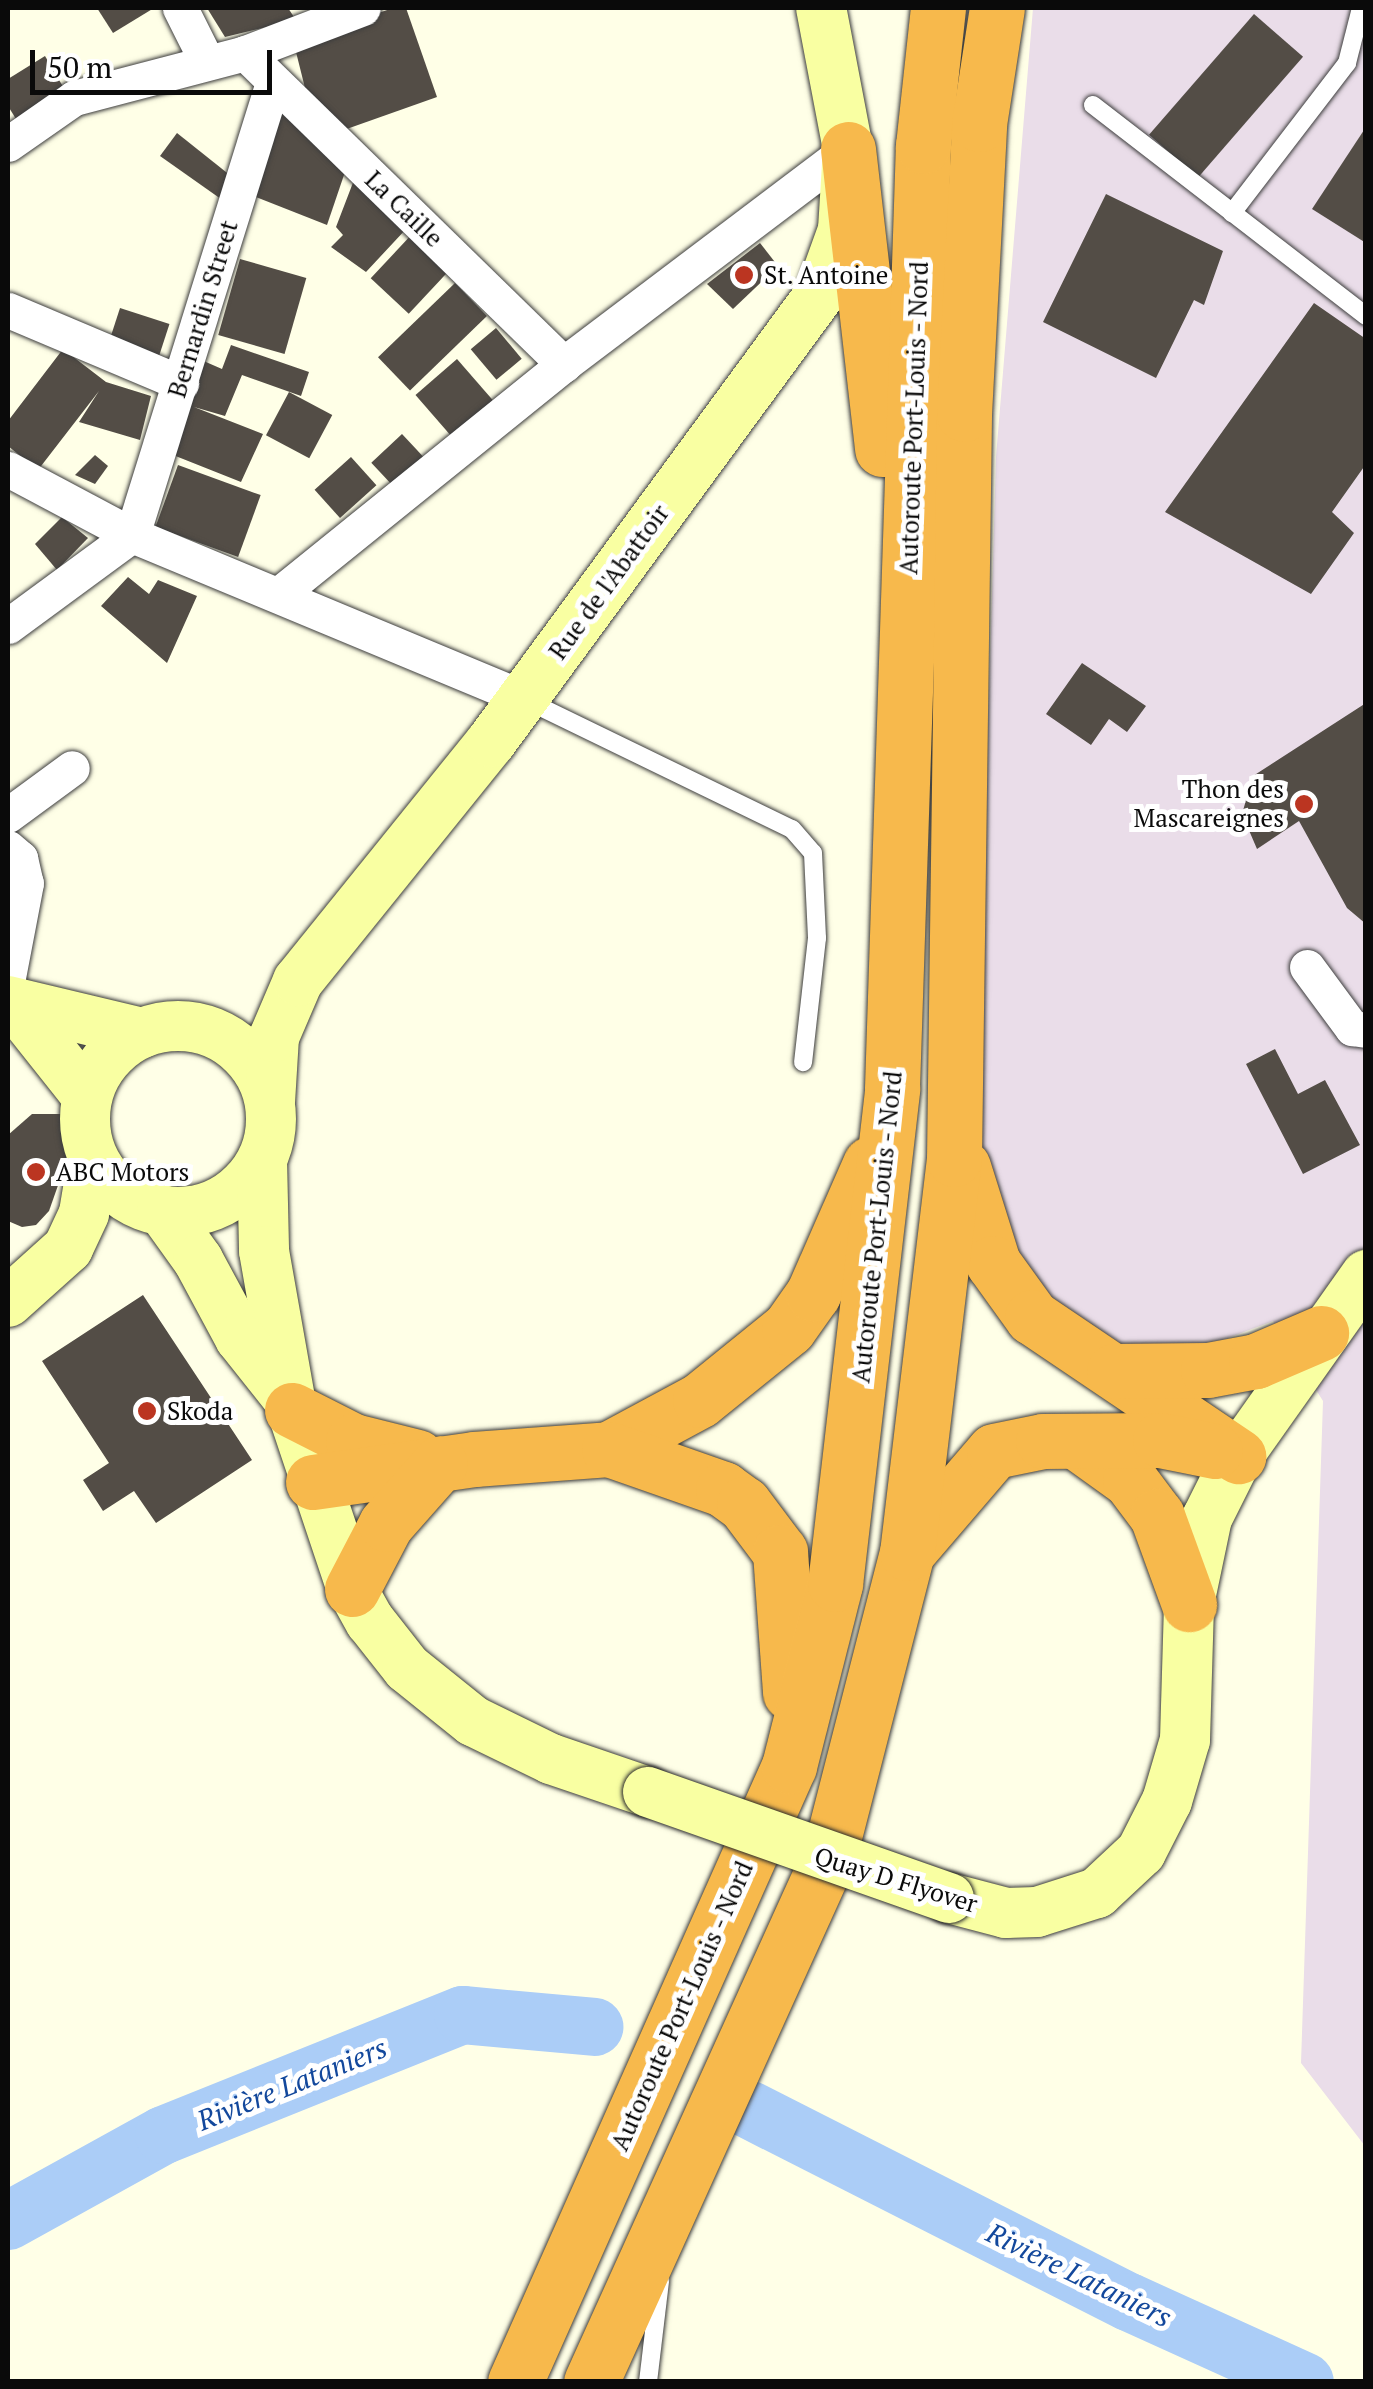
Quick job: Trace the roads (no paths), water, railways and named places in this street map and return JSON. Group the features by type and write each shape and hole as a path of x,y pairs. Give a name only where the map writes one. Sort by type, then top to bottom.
{"highway":[{"name":"Autoroute Port-Louis - Nord","path":"515,2382 789,1766 836,1584 890,1116 907,741 922,166 938,8"},
{"name":"Autoroute Port-Louis - Nord","path":"591,2382 829,1856 907,1552 955,1140 964,414 980,124 997,8"},
{"path":"848,150 868,284 907,741"},
{"path":"609,1450 700,1400 789,1328 813,1294 890,1116"},
{"path":"955,1140 993,1262 1032,1317 1238,1456"},
{"path":"1114,1371 1208,1370 1256,1360 1322,1333"},
{"path":"291,1406 354,1441 440,1463"},
{"path":"907,1552 994,1451 1077,1442 1160,1440 1238,1456"},
{"path":"1077,1442 1130,1480 1158,1516 1188,1604"},
{"path":"313,1482 440,1463 609,1450 723,1489 744,1504 780,1552 790,1644 789,1766"},
{"path":"352,1590 386,1524 440,1463"}],"main road":[{"name":"Rue de l'Abattoir","path":"270,1102 274,1036 298,981 523,698 820,294 843,230 848,150 821,8"},
{"name":"Rue de l'Abattoir","path":"160,1029 231,1018 298,981"},
{"path":"9,994 160,1029 204,1030 248,1057 270,1102 262,1160 220,1202 191,1211 152,1208 73,1263 20,1293"},
{"path":"9,994 87,1096 93,1158 84,1212 68,1248 20,1293"},
{"path":"87,1096 107,1058 160,1029"},
{"path":"93,1158 114,1186 152,1208 198,1260 240,1338 291,1406"},
{"name":"Quay D Flyover","path":"262,1160 264,1251 291,1406 313,1482 352,1590 406,1668 473,1721 551,1759 949,1898 1006,1913 1037,1912 1098,1892 1141,1852 1167,1800 1185,1740 1188,1604 1207,1518 1238,1456 1366,1274"}],"street":[{"path":"180,8 206,60"},
{"path":"8,144 74,98 206,60 245,53 363,8"},
{"name":"La Caille","path":"245,53 564,364"},
{"name":"Bernardin Street","path":"132,535 273,82"},
{"path":"278,595 564,364 848,150"},
{"path":"8,310 181,383"},
{"path":"8,469 132,535 523,698"},
{"path":"8,626 132,535"},
{"path":"8,815 72,768"},
{"path":"8,848 20,858 26,883 9,994"},
{"path":"1307,967 1352,1028 1366,1030"}],"lane":[{"path":"1232,213 1348,62 1360,8"},
{"path":"1093,105 1366,316"},
{"path":"523,698 792,829 814,853 817,938 803,1062"},
{"path":"648,2382 670,2201"}],"waterway":[{"name":"Rivière Lataniers","path":"8,2221 164,2135 463,2015 594,2027"},
{"name":"Rivière Lataniers","path":"748,2109 1129,2302 1305,2382"}],"place":[{"name":"St. Antoine","path":"744,275"},
{"name":"Thon des Mascareignes","path":"1304,804"},
{"name":"ABC Motors","path":"36,1172"},
{"name":"Skoda","path":"147,1411"}]}
